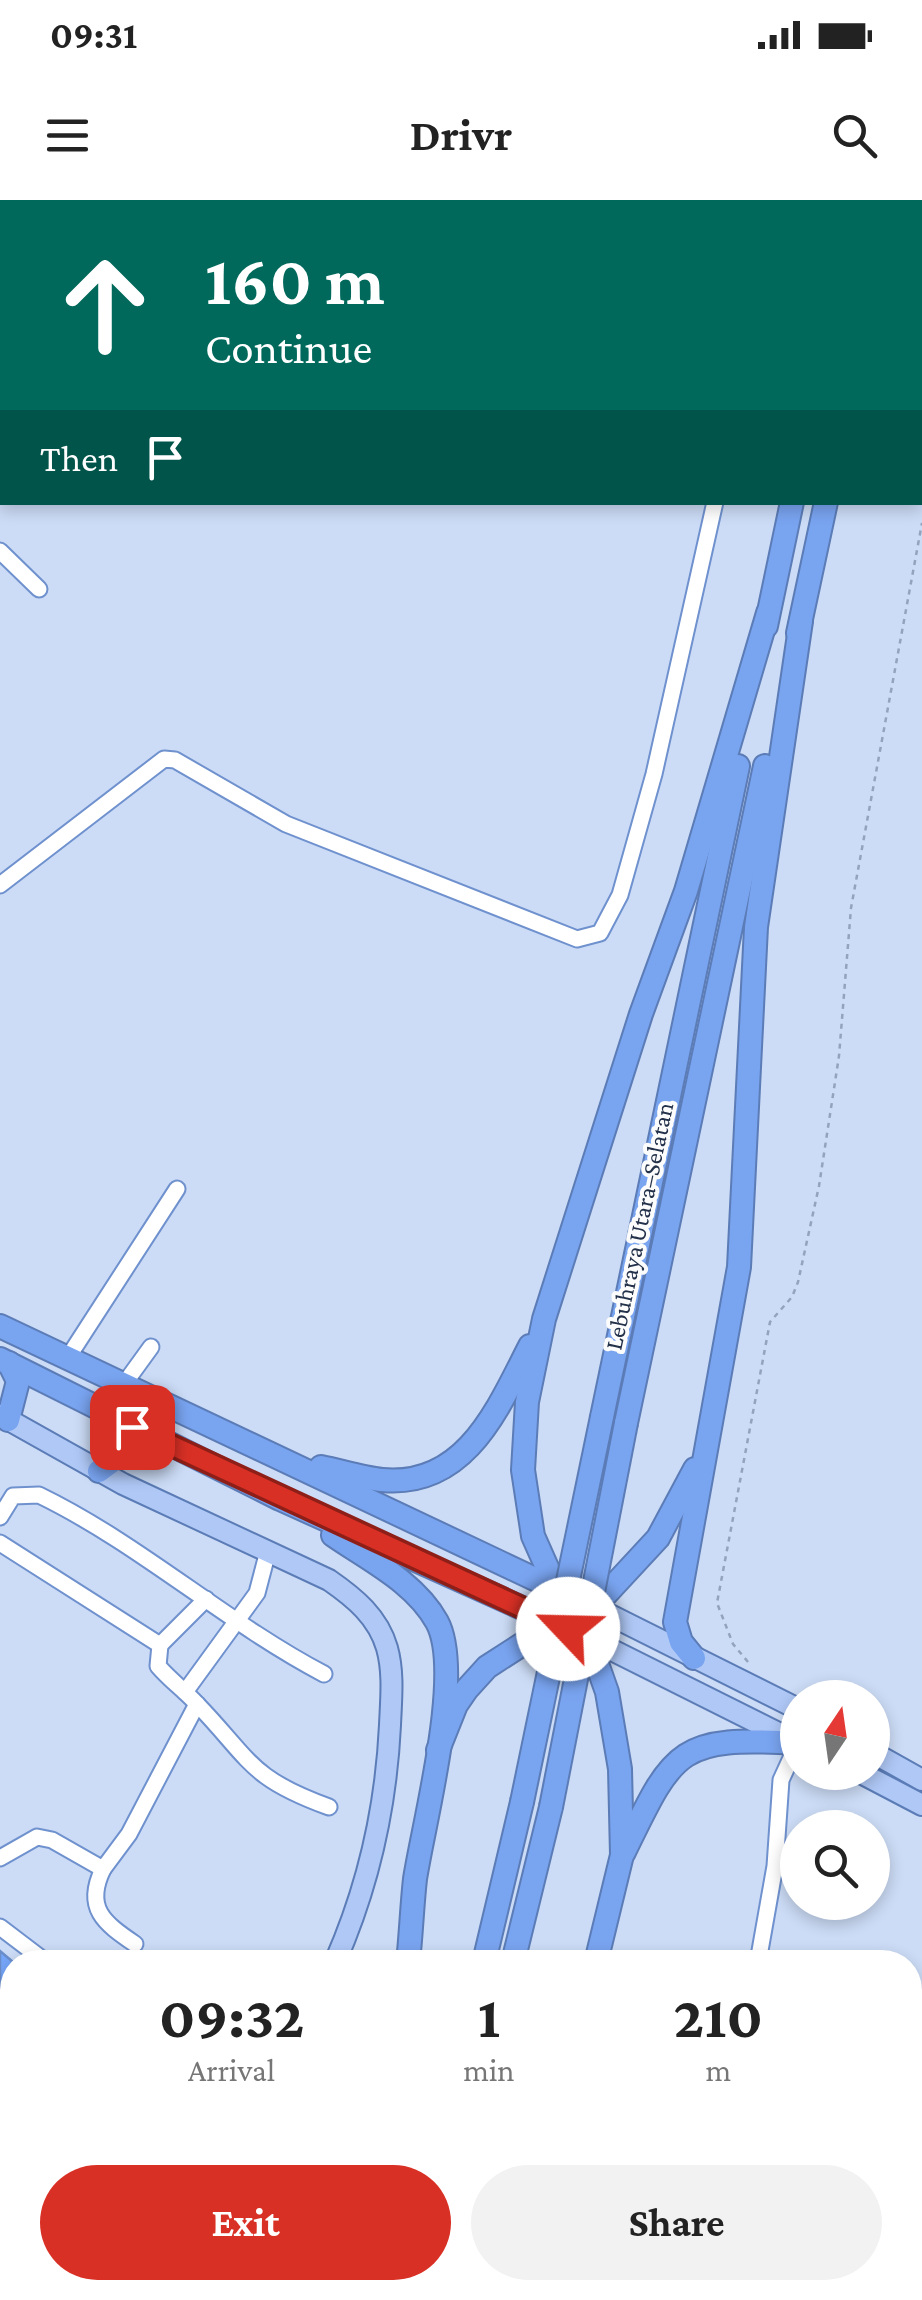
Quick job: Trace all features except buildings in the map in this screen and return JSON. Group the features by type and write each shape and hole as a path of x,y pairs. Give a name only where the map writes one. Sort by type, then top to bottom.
{"highway":[{"name":"Lebuhraya Utara–Selatan","path":"487,1950 522,1802 791,505"},
{"name":"Lebuhraya Utara–Selatan","path":"516,1950 552,1807 626,1423 766,764 825,505"},
{"path":"438,1750 456,1705 468,1689 487,1668 538,1634 550,1620 556,1590 533,1536 523,1470 527,1402 544,1319 640,1014 686,891 768,613"},
{"path":"694,1658 681,1642 675,1622 738,1268 756,927 801,621"},
{"path":"279,1457 380,1480 430,1474 467,1452 490,1423 544,1319"},
{"path":"0,1326 122,1387 594,1606"},
{"path":"4,1418 18,1380 5,1361"},
{"path":"5,1361 162,1443 588,1638"},
{"path":"99,1471 126,1451 162,1443"},
{"path":"622,1855 616,1749 607,1692 588,1638 594,1606 658,1538 705,1449"},
{"path":"280,1499 406,1584 439,1626 446,1666 438,1750 415,1880 409,1950"},
{"path":"599,1950 622,1855 657,1783 674,1760 731,1740 780,1742"}],"main road":[{"path":"4,1418 124,1484 268,1551 356,1598 376,1622 388,1649 392,1689 388,1766 374,1859 340,1950"},
{"path":"594,1606 780,1700"},
{"path":"588,1638 780,1734"},
{"path":"890,1762 922,1780"},
{"path":"890,1788 922,1805"}],"street":[{"path":"0,885 164,759 175,760 286,824 576,940 590,939 608,923 625,878 654,774 714,505"},
{"path":"0,551 39,589"},
{"path":"67,1359 177,1190"},
{"path":"122,1387 150,1347"},
{"path":"0,1517 13,1496 38,1495 206,1599 263,1642 324,1674"},
{"path":"0,1542 160,1645"},
{"path":"135,1944 105,1924 94,1908 94,1886 128,1834 191,1698 258,1593 268,1551"},
{"path":"206,1599 160,1645 158,1666 248,1765 280,1789 329,1806"},
{"path":"760,1950 775,1866 780,1790"},
{"path":"0,1858 37,1837 52,1840 102,1869"},
{"path":"0,1927 30,1950"}],"path":[{"path":"762,1690 747,1659 732,1644 718,1603 770,1322 792,1297 798,1282 819,1186 840,1056 851,908 922,522"}],"route":[{"path":"132,1427 280,1499 568,1629"}]}
